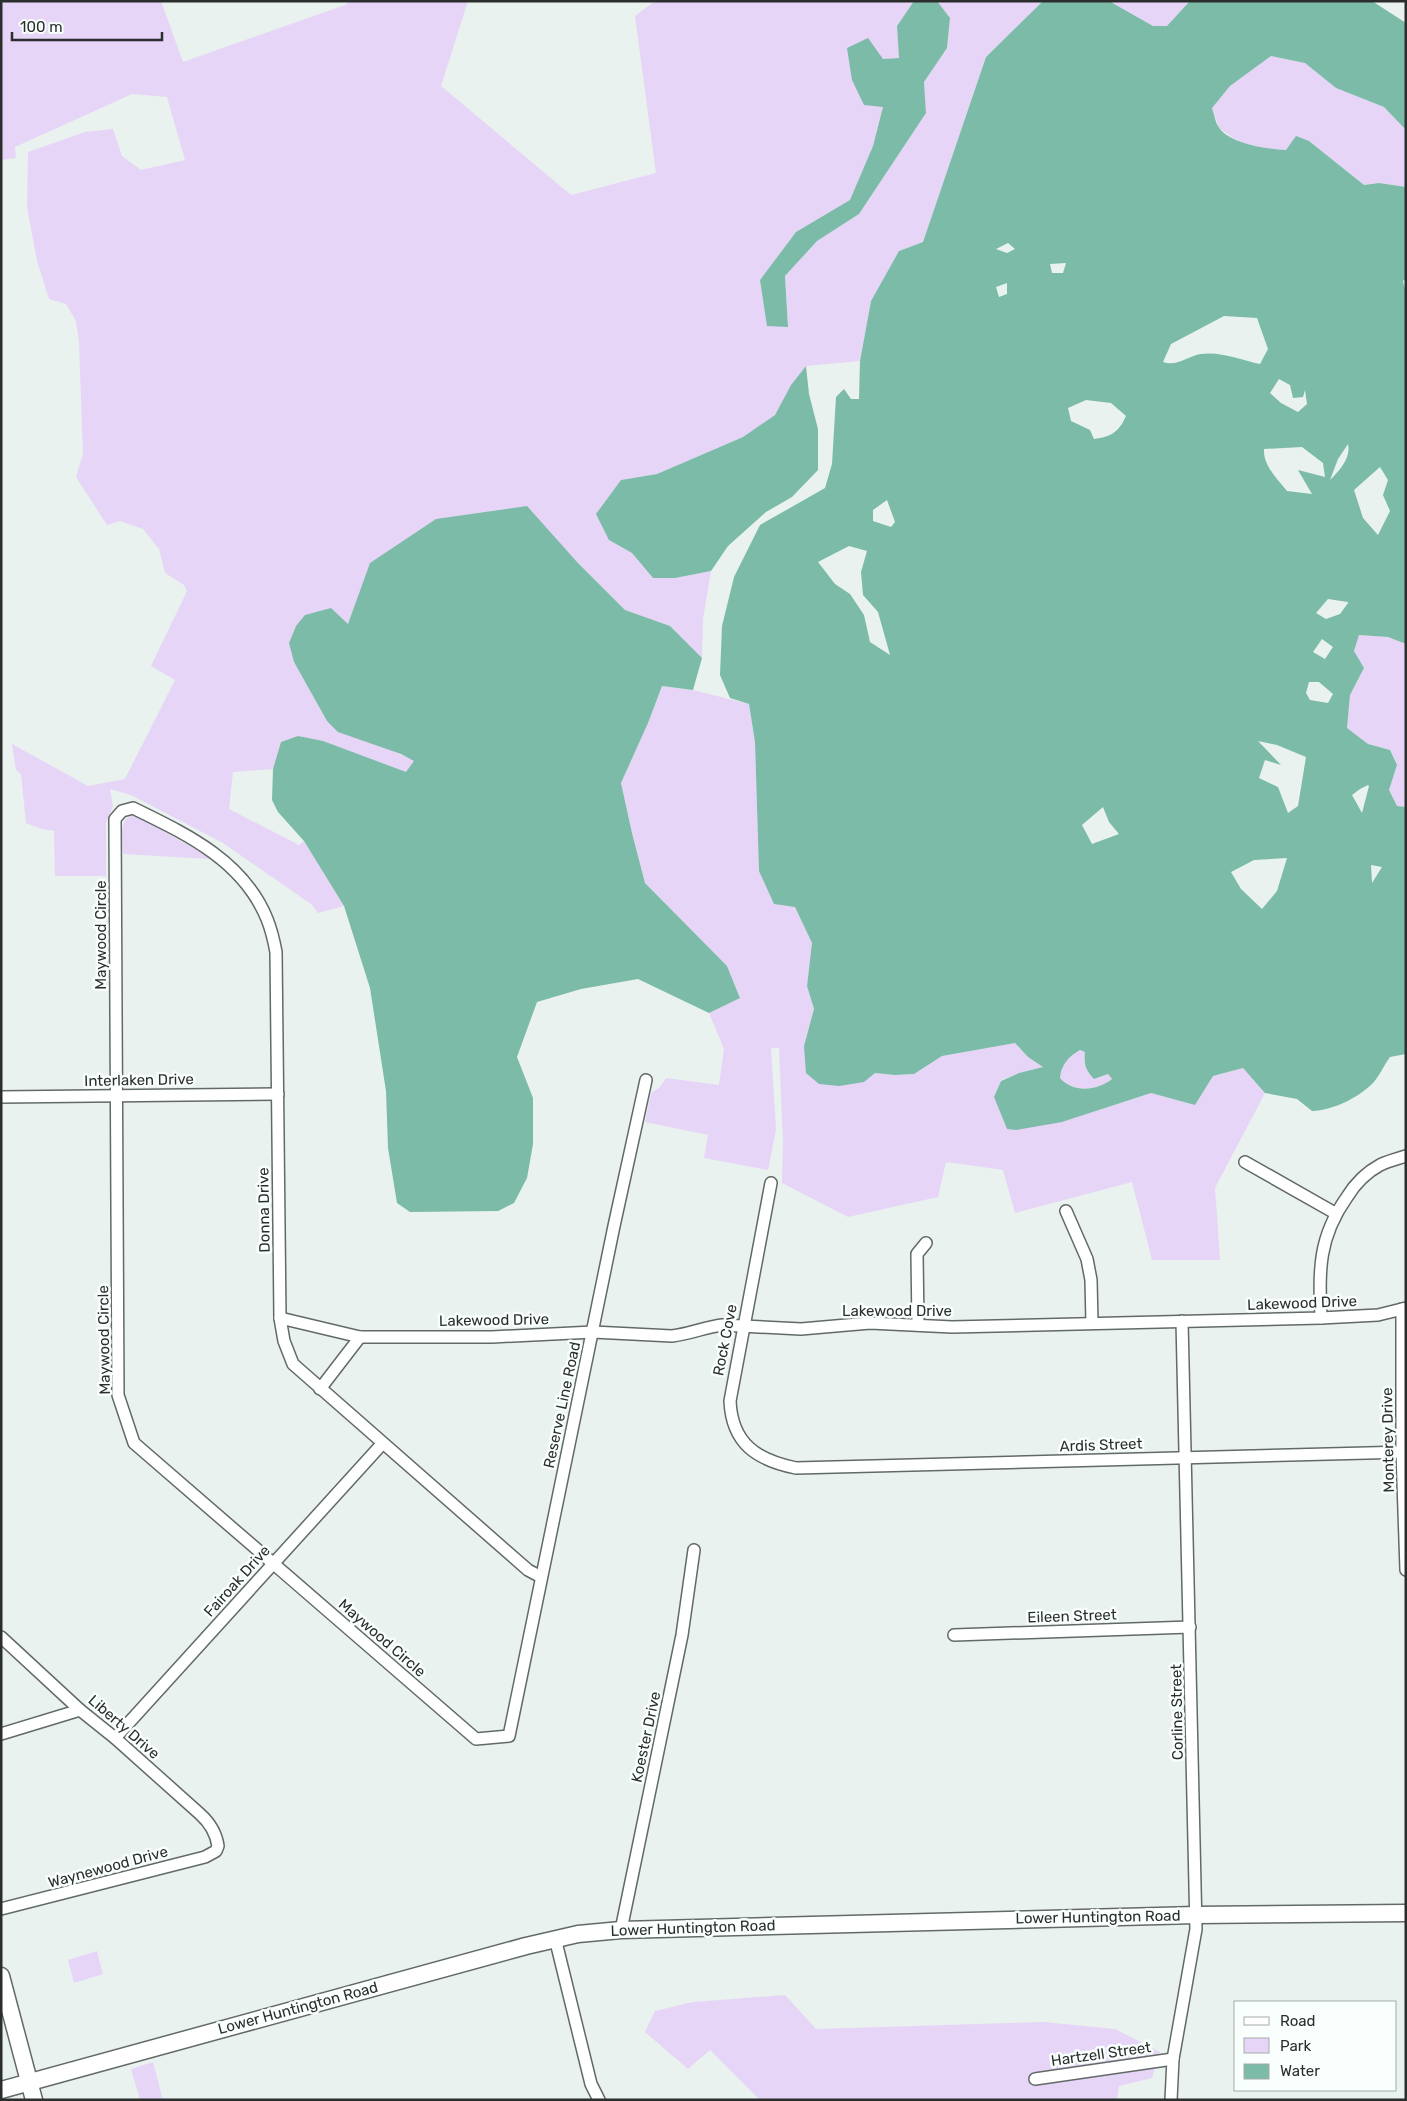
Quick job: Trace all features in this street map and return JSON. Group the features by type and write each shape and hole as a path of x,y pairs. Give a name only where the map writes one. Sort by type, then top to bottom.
{"main road":[{"name":"Lower Huntington Road","path":"1,2090 555,1938 621,1930 1196,1915 1406,1912"},
{"path":"1,1976 34,2100"}],"street":[{"name":"Donna Drive","path":"122,811 133,808 194,839 218,855 245,883 259,902 268,920 276,952 280,1318 284,1341 293,1364 528,1570 541,1577"},
{"name":"Maywood Circle","path":"122,811 115,819 118,1395 134,1443 476,1740 509,1736"},
{"name":"Reserve Line Road","path":"509,1736 646,1080"},
{"name":"Interlaken Drive","path":"1,1097 278,1094"},
{"path":"1320,1318 1322,1250 1335,1213 1354,1187 1366,1175 1380,1165 1406,1156"},
{"path":"1245,1162 1335,1213"},
{"name":"Rock Cove","path":"771,1182 730,1401 731,1416 734,1428 750,1448 761,1457 778,1464 796,1468"},
{"path":"1066,1211 1087,1258 1091,1280 1092,1323"},
{"path":"918,1325 917,1254 926,1243"},
{"name":"Lakewood Drive","path":"280,1318 360,1337 492,1337 593,1332 672,1336 722,1325 801,1328 870,1323 952,1327 1320,1318 1378,1315 1404,1309"},
{"name":"Monterey Drive","path":"1404,1309 1406,1570"},
{"name":"Corline Street","path":"1171,2100 1173,2059 1196,1929 1182,1321"},
{"path":"320,1389 360,1337"},
{"name":"Fairoak Drive","path":"115,1738 382,1444"},
{"name":"Ardis Street","path":"796,1468 1404,1452"},
{"name":"Koester Drive","path":"621,1930 682,1635 694,1550"},
{"name":"Eileen Street","path":"954,1635 1190,1628"},
{"name":"Liberty Drive","path":"1,1637 80,1710 115,1738 209,1822 218,1846"},
{"path":"1,1734 80,1710"},
{"name":"Waynewood Drive","path":"1,1909 205,1857 216,1851 218,1846"},
{"path":"555,1938 591,2084 599,2100"},
{"name":"Hartzell Street","path":"1035,2078 1173,2059"}],"green space":[{"path":"1,1 161,1 183,62 345,5 349,1 468,1 441,86 571,195 656,173 635,16 655,1 914,1 897,26 899,58 883,59 883,107 873,146 850,201 796,232 760,280 788,327 785,276 817,241 859,214 926,113 924,82 947,48 950,18 937,1 1043,1 986,57 923,242 899,251 871,301 860,361 806,366 791,385 775,415 743,437 657,474 621,480 609,540 632,553 653,578 675,578 711,571 703,619 702,658 670,626 625,610 577,562 371,563 348,625 331,608 305,616 296,626 289,643 294,662 327,721 415,761 406,773 323,742 298,736 281,742 273,769 233,772 229,809 299,845 304,841 344,906 318,913 311,904 223,843 131,795 110,789 113,806 106,823 106,876 55,876 54,831 26,823 21,774 16,770 12,744 88,786 125,779 175,680 151,666 187,591 184,585 165,573 159,549 143,529 120,521 107,525 76,477 83,454 79,342 76,321 66,304 49,299 37,261 27,207 28,152 85,132 113,129 122,156 141,170 185,160 167,97 132,94 15,147 16,158 1,160"},
{"path":"1109,1 1190,1 1168,26 1153,26"},
{"path":"1271,56 1305,63 1336,88 1384,107 1406,130 1406,187 1379,183 1364,185 1309,141 1286,150 1268,149 1239,142 1219,128 1212,107 1230,86"},
{"path":"1359,635 1388,637 1406,644 1406,807 1397,806 1389,790 1397,765 1390,750 1368,744 1347,728 1350,695 1364,668 1354,651"},
{"path":"662,686 693,690 749,704 755,742 759,871 795,907 812,943 807,986 814,1009 804,1046 875,1073 895,1075 914,1074 942,1056 1015,1043 1028,1057 1043,1067 1001,1080 994,1097 1007,1129 1062,1122 1151,1093 1195,1105 1213,1076 1243,1068 1265,1093 1215,1188 1220,1260 1152,1260 1132,1182 1015,1213 1003,1170 946,1162 938,1197 848,1217 782,1183 783,1142 779,1048 771,1048 776,1130 768,1170 704,1158 708,1135 645,1122 651,1093 660,1087 666,1078 719,1085 724,1049 709,1013 740,997 727,966 645,883 632,833 621,783 648,723"},
{"path":"134,815 210,859 123,854 123,825 129,817"},
{"path":"1080,1050 1086,1051 1086,1066 1094,1079 1108,1074 1112,1079 1100,1086 1086,1089 1072,1086 1060,1078 1066,1061"},
{"path":"97,1951 103,1974 74,1983 68,1960"},
{"path":"785,1995 816,2029 1044,2022 1115,2029 1160,2052 1152,2078 1119,2086 1117,2100 760,2100 710,2050 688,2069 645,2032 655,2011 693,2002"},
{"path":"153,2062 163,2100 140,2100 131,2069"}],"water":[{"path":"914,1 937,1 950,18 947,48 924,82 926,113 859,214 817,241 785,276 788,327 767,326 760,280 796,232 850,200 873,146 883,107 864,105 852,80 847,48 868,38 883,59 899,58 897,26"},
{"path":"1043,1 1109,1 1153,26 1167,26 1190,1 1372,1 1406,23 1406,130 1384,107 1336,88 1305,63 1271,56 1230,86 1212,108 1218,126 1230,137 1239,141 1259,147 1286,150 1296,136 1309,141 1364,185 1379,183 1406,187 1406,278 1403,281 1406,294 1406,644 1388,637 1359,635 1354,651 1364,668 1350,695 1347,728 1368,744 1390,750 1397,765 1389,790 1397,806 1406,807 1406,1054 1390,1057 1372,1084 1352,1099 1336,1106 1312,1111 1297,1099 1265,1093 1243,1068 1213,1076 1195,1105 1151,1093 1062,1122 1016,1130 1007,1129 994,1097 1001,1081 1019,1073 1043,1067 1028,1057 1015,1043 942,1056 914,1074 875,1073 864,1082 839,1086 819,1084 806,1073 804,1046 814,1009 807,986 812,943 795,907 774,904 759,871 755,742 749,704 730,698 720,675 722,626 734,577 760,525 825,488 832,464 836,397 844,389 851,399 859,399 860,361 871,301 899,251 923,242 986,57","holes":["1008,243 1015,249 1007,253 996,249","1066,263 1063,273 1052,273 1050,264","1007,283 1007,294 999,297 996,287","1224,316 1257,318 1268,349 1260,364 1208,353 1173,363 1163,362 1171,344","1279,379 1290,385 1293,398 1303,397 1305,390 1307,404 1298,412 1281,403 1270,393","1086,400 1111,403 1126,416 1114,433 1094,439 1090,430 1071,421 1068,408","1348,444 1348,454 1341,468 1330,480 1338,459","1302,447 1323,463 1325,477 1298,470 1312,494 1287,491 1271,471 1266,461 1264,449","1380,467 1388,480 1383,495 1390,511 1378,535 1363,518 1354,490","887,500 895,522 891,527 873,521 873,510","849,546 867,551 861,572 863,595 878,612 890,655 870,642 864,615 850,594 835,584 818,562","1328,599 1348,603 1340,614 1326,619 1316,613","1322,639 1333,647 1325,659 1313,652","1309,682 1319,682 1333,694 1328,703 1310,700 1306,693","1258,741 1277,745 1306,757 1298,806 1288,813 1278,787 1259,778 1265,760 1281,765","1369,786 1362,813 1352,795 1360,789","1103,807 1109,822 1119,834 1092,844 1082,825","1287,858 1277,891 1262,909 1241,889 1231,872 1254,860","1371,865 1382,867 1372,883 1372,882","1080,1050 1085,1052 1086,1067 1094,1079 1108,1074 1112,1079 1092,1088 1085,1089 1072,1086 1060,1078 1066,1061"]},
{"path":"806,366 809,394 818,429 818,470 792,497 766,512 728,546 711,571 675,578 653,578 632,553 609,540 596,514 621,480 657,474 743,437 775,415 791,385"},
{"path":"527,506 577,562 625,610 670,626 702,658 693,690 662,686 648,723 621,783 645,883 727,966 740,998 709,1013 638,979 581,989 537,1002 517,1057 533,1098 533,1144 527,1178 514,1203 498,1211 410,1212 397,1203 388,1148 386,1091 370,988 344,906 304,841 278,812 272,800 273,769 281,742 298,736 323,741 406,772 414,761 401,754 338,732 327,721 294,662 289,643 296,626 305,615 331,608 348,624 370,563 436,519"}]}
